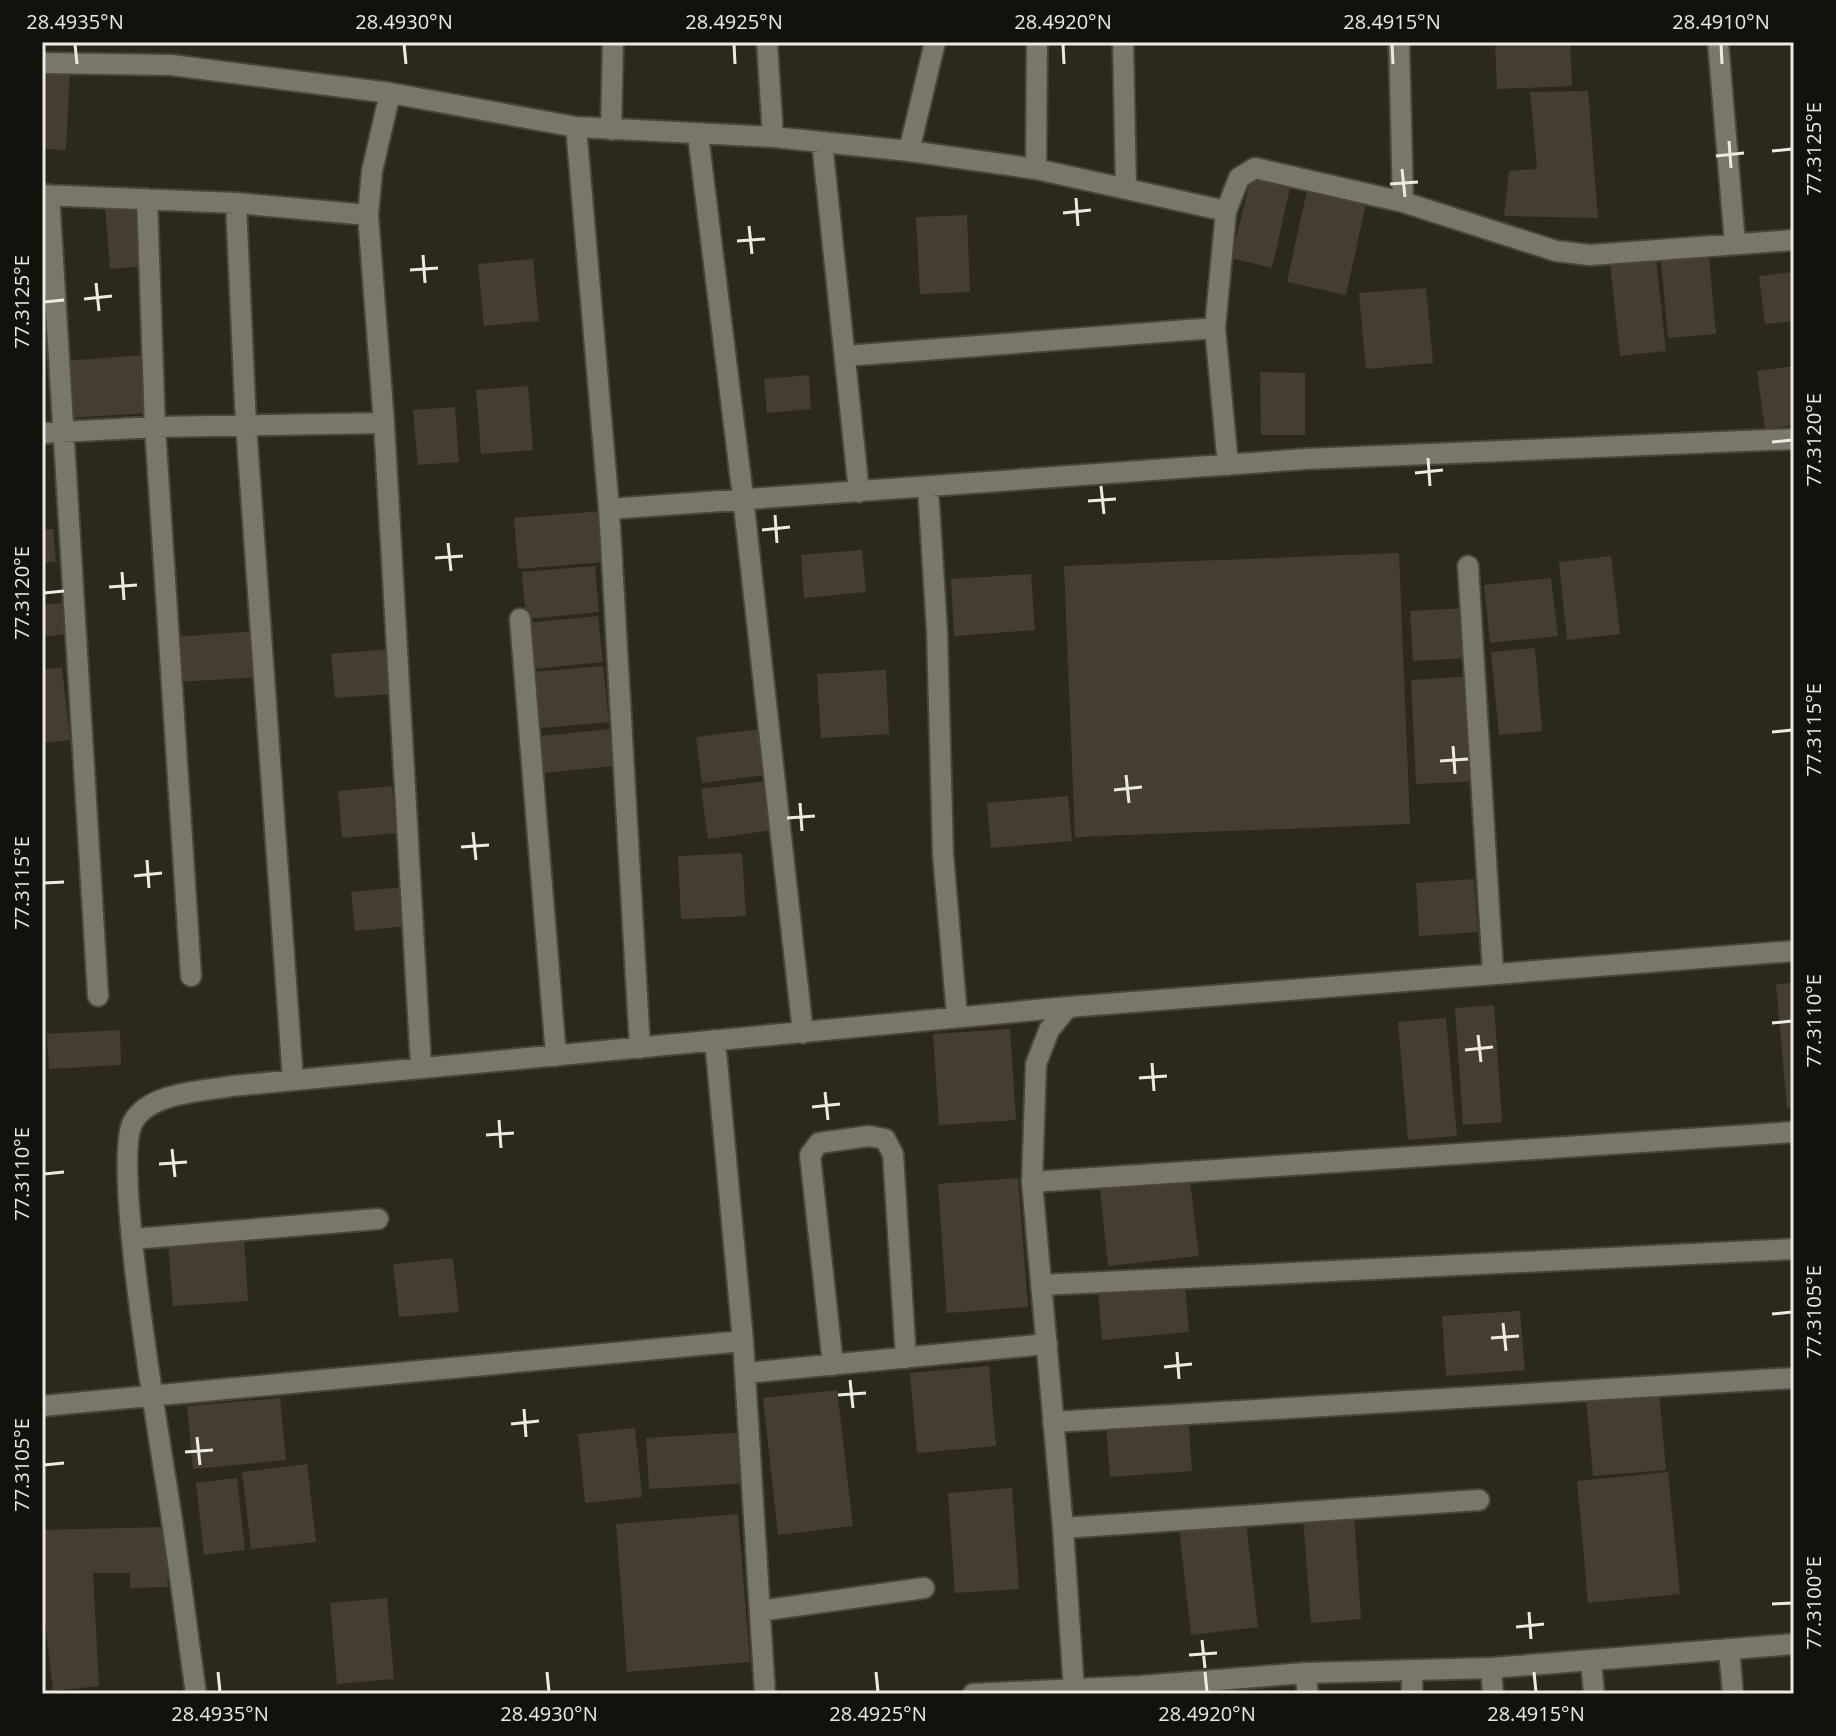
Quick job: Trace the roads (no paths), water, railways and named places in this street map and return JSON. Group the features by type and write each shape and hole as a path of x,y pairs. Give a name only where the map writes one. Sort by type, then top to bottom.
{"street":[{"path":"611,130 613,42"},
{"path":"767,42 773,137"},
{"path":"909,151 935,42"},
{"path":"1036,169 1037,42"},
{"path":"1123,42 1126,188"},
{"path":"1399,42 1403,202"},
{"path":"1718,42 1735,244"},
{"path":"42,63 171,65 390,93 576,127 773,137 909,151 1036,169 1226,211"},
{"path":"390,93 372,171 368,215 384,423 421,1067"},
{"path":"576,127 609,509 640,1048"},
{"path":"698,135 743,497 803,1033"},
{"path":"822,142 859,492"},
{"path":"1228,465 1215,328 1226,211 1239,178 1255,168 1403,202 1556,251 1590,255 1794,240"},
{"path":"98,996 52,433 46,195 236,203 368,215"},
{"path":"147,199 155,427 191,976"},
{"path":"236,203 246,425 293,1080"},
{"path":"845,356 1215,328"},
{"path":"52,433 155,427 384,423"},
{"path":"609,509 743,497 928,488 1228,465 1794,439"},
{"path":"928,488 937,631 943,854 957,1016"},
{"path":"1468,566 1493,972"},
{"path":"520,619 556,1056"},
{"path":"196,1694 152,1397 133,1239 127,1145 131,1125 142,1110 157,1101 217,1089 293,1080 957,1016 1794,951"},
{"path":"1068,1007 1041,1045 1036,1064 1032,1182 1074,1690"},
{"path":"715,1040 743,1341 765,1694"},
{"path":"1032,1182 1794,1132"},
{"path":"833,1365 810,1155 819,1143 869,1136 885,1139 893,1154 906,1358"},
{"path":"133,1239 378,1219"},
{"path":"1041,1285 1794,1249"},
{"path":"42,1406 743,1341"},
{"path":"745,1373 1047,1344"},
{"path":"1053,1422 1794,1378"},
{"path":"1063,1528 1479,1500"},
{"path":"760,1611 924,1588"},
{"path":"974,1694 1140,1690 1305,1673 1491,1668 1794,1644"},
{"path":"1729,1649 1733,1694"},
{"path":"1591,1661 1594,1694"},
{"path":"1491,1668 1493,1694"},
{"path":"1412,1671 1412,1694"},
{"path":"1305,1673 1308,1694"}]}
